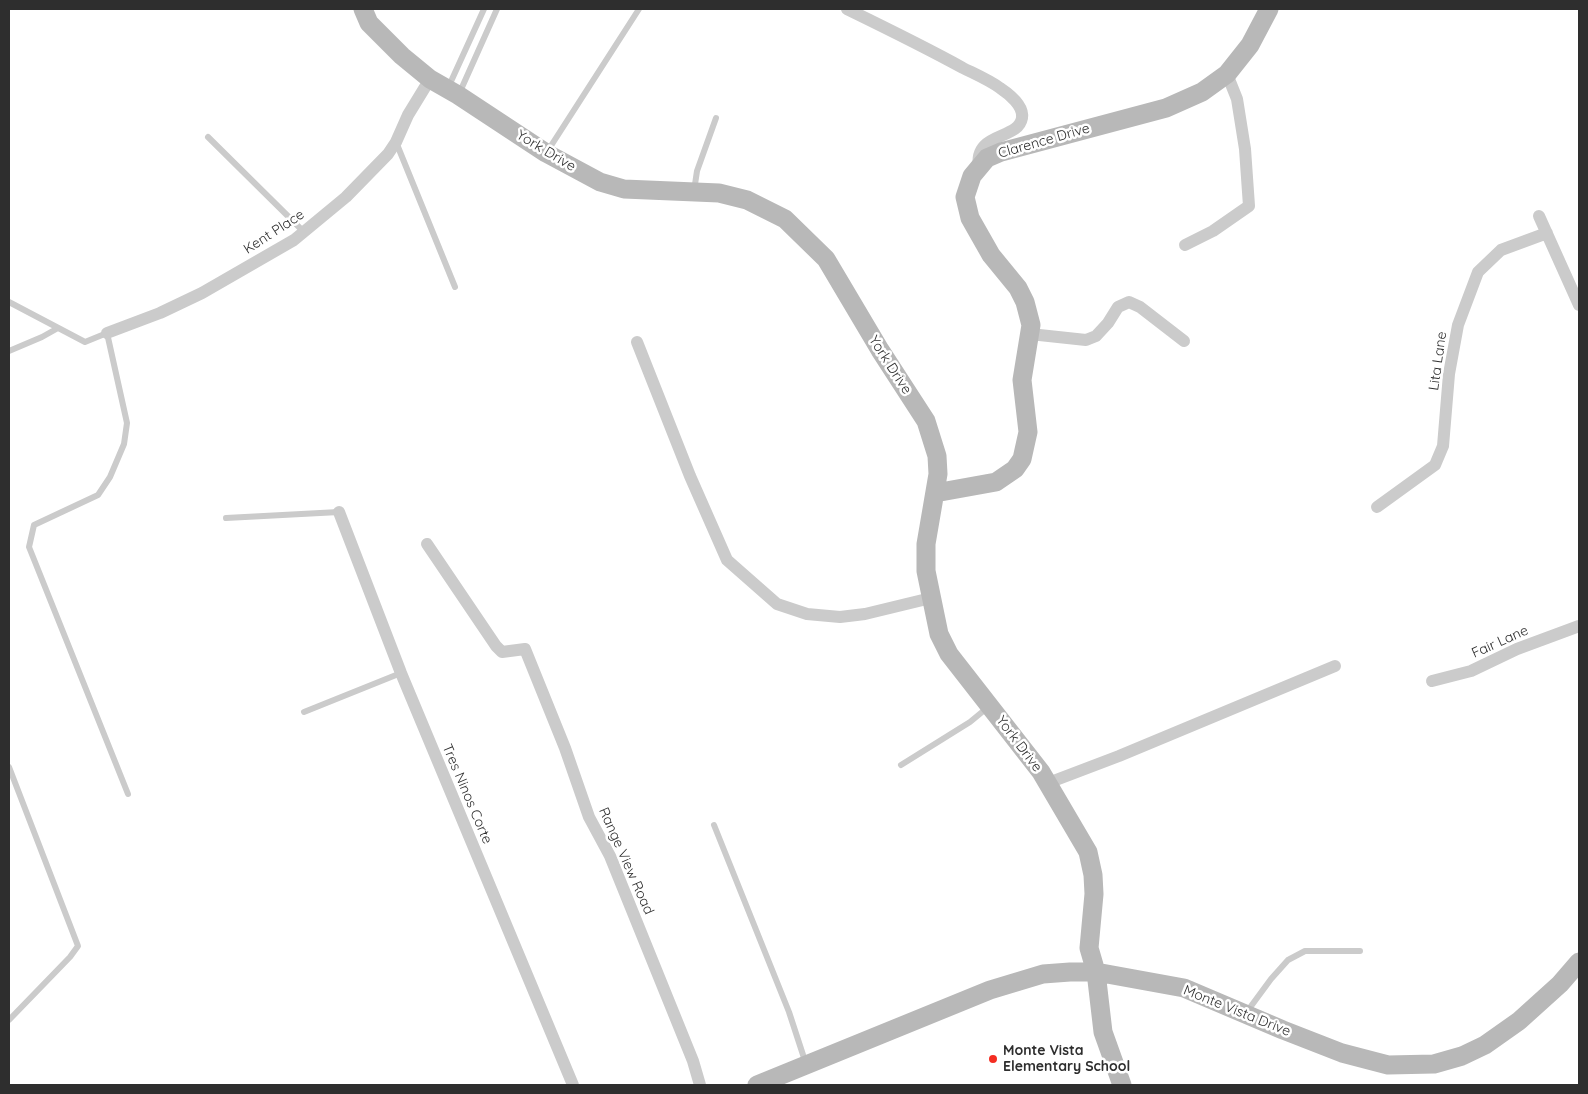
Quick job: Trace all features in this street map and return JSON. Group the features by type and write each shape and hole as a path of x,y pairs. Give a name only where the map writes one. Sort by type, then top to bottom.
{"street":[{"name":"York Drive","path":"363,9 369,23 402,56 430,79 546,153 600,182 624,189 718,193 747,200 785,219 826,259 880,350 926,421 937,456 938,474 926,544 926,572 939,634 949,654 1041,772 1088,852 1094,894 1089,948 1096,972 1103,1032 1122,1085"},
{"path":"847,9 933,51 1001,88 1016,102 1021,109 1022,117 1019,125 986,144 979,152 977,158 979,168"},
{"name":"Clarence Drive","path":"935,493 996,482 1015,468 1022,459 1028,432 1022,380 1031,325 1026,302 1018,288 991,255 970,218 965,197 972,176 987,158 1001,152 1166,108 1202,92 1226,74 1250,45 1269,9"},
{"path":"1185,244 1213,230 1248,206 1245,149 1237,99 1226,74"},
{"name":"Kent Place","path":"107,333 160,313 202,293 294,240 346,197 388,154 396,142 408,115 430,79"},
{"path":"1539,216 1579,305"},
{"name":"Lita Lane","path":"1377,507 1435,465 1443,446 1450,374 1458,325 1478,272 1501,250 1547,233"},
{"path":"1030,334 1086,340 1096,336 1108,323 1118,307 1129,302 1140,307 1184,341"},
{"path":"637,342 690,476 727,560 777,604 807,614 840,617 865,614 931,598"},
{"name":"Tres Ninos Corte","path":"339,512 401,672 573,1085"},
{"name":"Range View Road","path":"427,544 496,646 502,652 525,649 565,748 589,817 610,856 693,1061 700,1085"},
{"name":"Fair Lane","path":"1432,681 1471,671 1516,649 1579,626"},
{"path":"1048,783 1335,666"},
{"name":"Monte Vista Drive","path":"758,1085 990,990 1043,974 1096,972 1184,988 1342,1052 1388,1065 1434,1064 1462,1056 1485,1045 1520,1021 1560,984 1579,962"}],"lane":[{"path":"453,92 484,9"},
{"path":"453,92 497,9"},
{"path":"546,153 639,9"},
{"path":"694,192 697,171 716,118"},
{"path":"208,137 304,232"},
{"path":"396,142 455,287"},
{"path":"9,302 85,342 107,333 126,423 124,444 110,477 98,495 34,525 30,547 128,794"},
{"path":"9,351 58,328"},
{"path":"226,518 339,512"},
{"path":"304,712 401,672"},
{"path":"901,765 970,722 990,706"},
{"path":"9,768 78,946 70,957 9,1020"},
{"path":"714,825 789,1012 808,1065"},
{"path":"1245,1014 1288,960 1305,951 1360,950"}],"place":[{"name":"Monte Vista Elementary School","path":"993,1059"}]}
